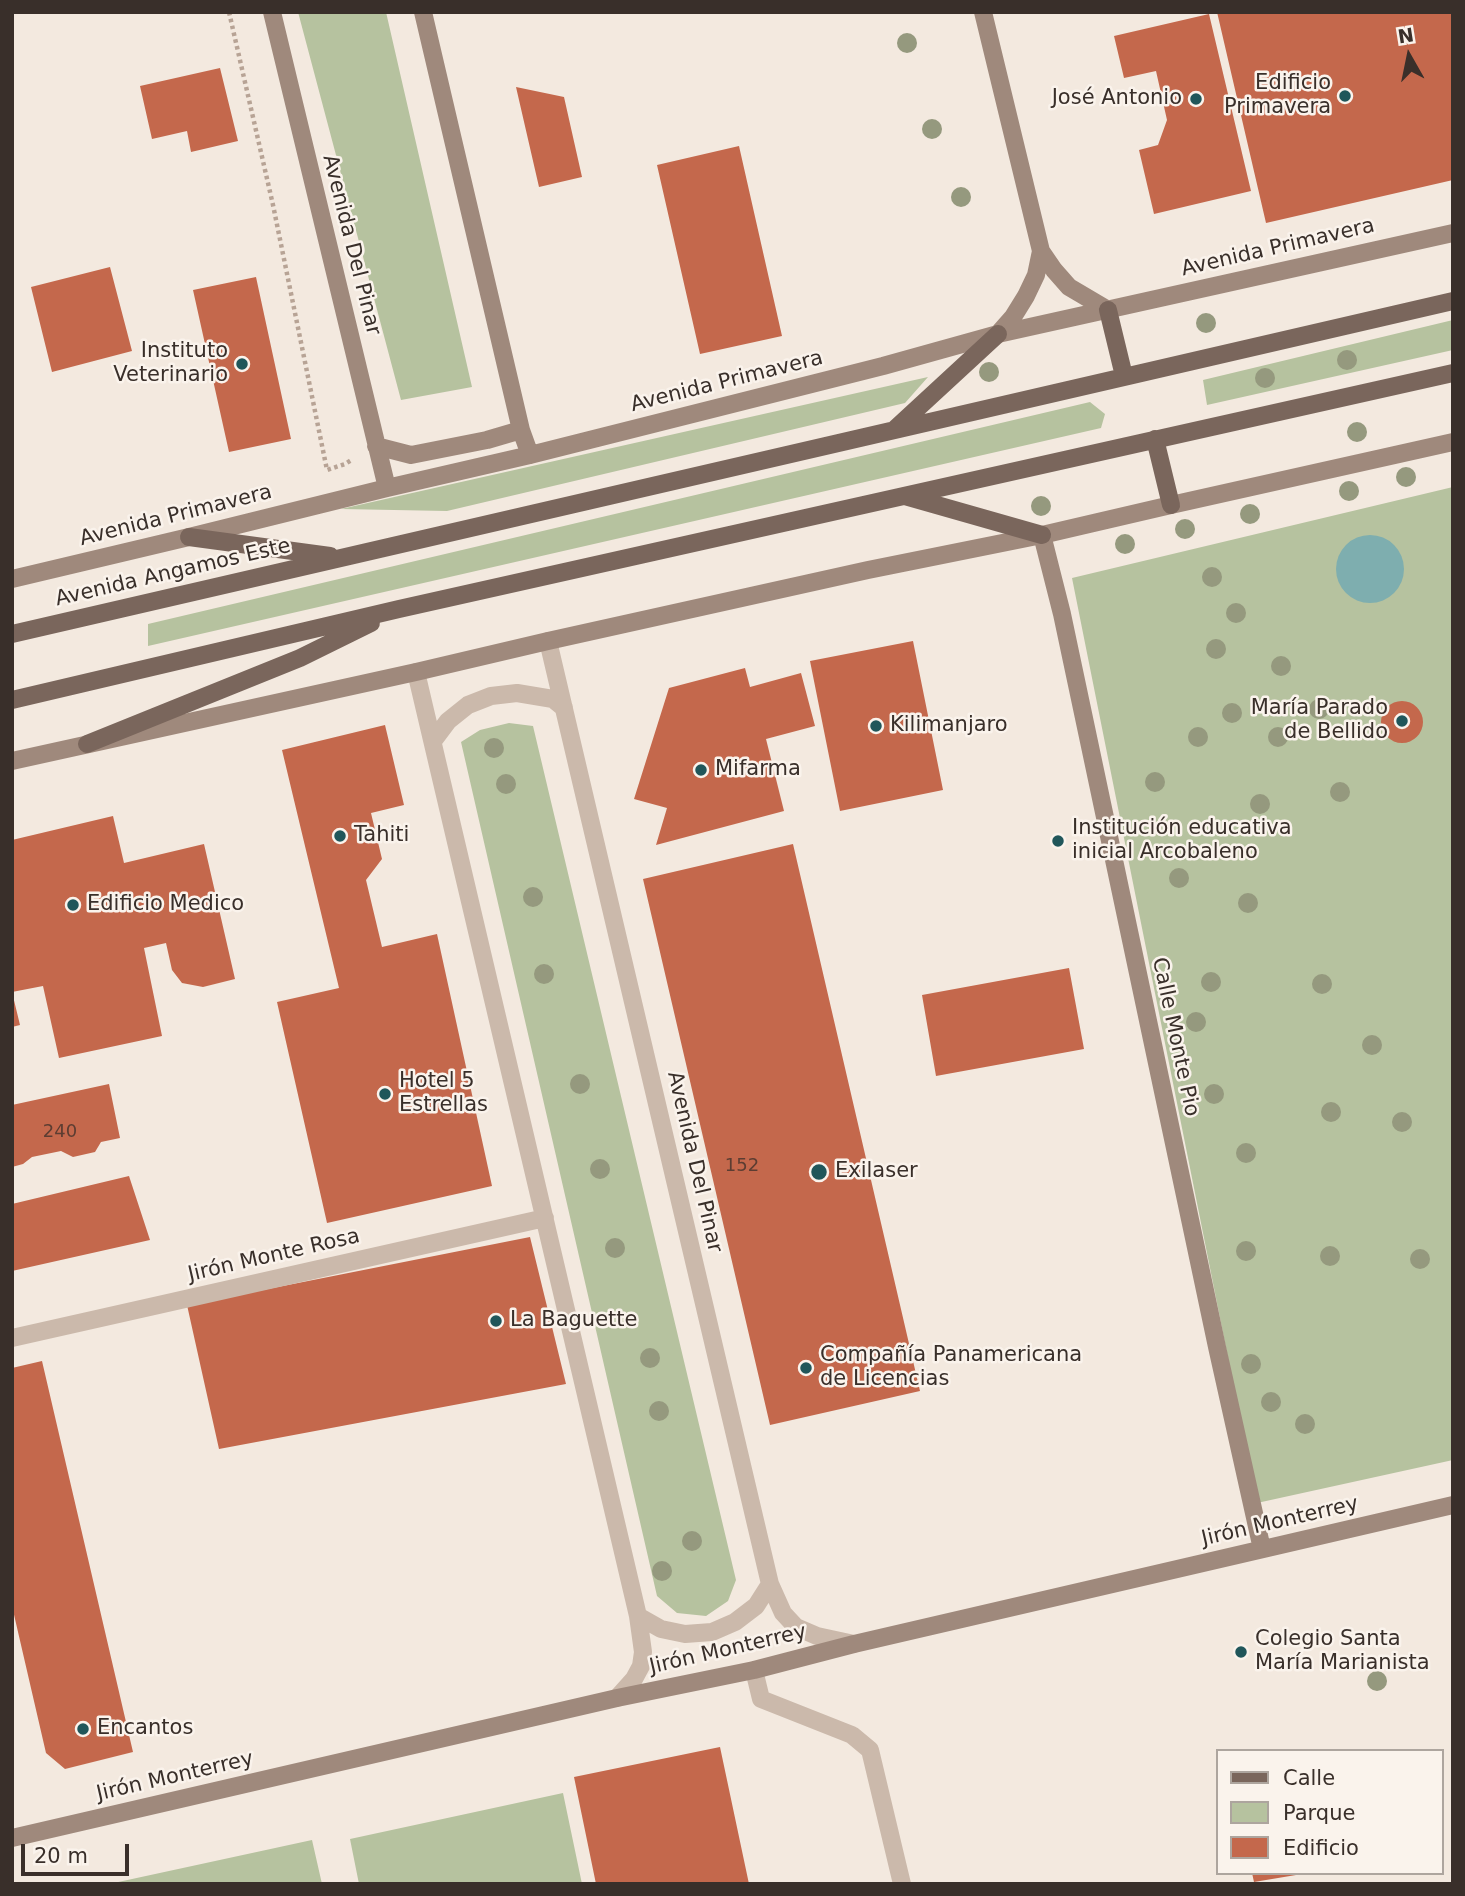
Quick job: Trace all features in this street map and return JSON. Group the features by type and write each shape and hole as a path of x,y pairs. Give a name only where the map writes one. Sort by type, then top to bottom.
{"main road":[{"path":"189,537 344,557 1453,301"},
{"path":"1108,310 1124,376"},
{"path":"893,431 998,334"},
{"path":"12,700 399,609 1453,373"},
{"path":"1155,439 1171,505"},
{"path":"902,495 1042,536"},
{"name":"Avenida Angamos Este","path":"12,634 344,557"},
{"path":"87,744 300,658 399,609"}],"street":[{"name":"Avenida Del Pinar","path":"272,12 387,488"},
{"path":"423,12 521,430 530,455"},
{"path":"983,12 1041,251 1069,286 1108,310"},
{"name":"Avenida Primavera","path":"12,579 530,455 883,366 998,334 1453,233"},
{"path":"998,334 1027,296 1036,275 1041,251"},
{"path":"376,444 411,455 487,440 521,430"},
{"path":"12,761 868,570 1042,536 1453,442"},
{"name":"Calle Monte Pio","path":"1042,536 1062,614 1262,1549"},
{"name":"Avenida Del Pinar","path":"548,641 770,1584 783,1613 796,1627 817,1636 854,1644"},
{"path":"416,672 638,1616 643,1652 641,1666 634,1679 617,1698"},
{"path":"433,741 448,721 468,705 491,696 517,693 553,699 564,708"},
{"name":"Jirón Monte Rosa","path":"12,1338 545,1218"},
{"name":"Jirón Monterrey","path":"12,1838 617,1698 754,1670 854,1644 1453,1505"},
{"path":"638,1616 661,1629 685,1634 712,1632 735,1622 756,1606 770,1584"},
{"path":"754,1670 761,1699 852,1735 870,1750 902,1884"}],"path":[{"path":"229,12 273,205 327,470 345,464 376,444"}],"green space":[{"path":"298,12 386,12 472,387 401,400"},
{"path":"1453,320 1453,350 1207,405 1203,380"},
{"path":"928,377 905,403 447,511 341,509"},
{"path":"1090,402 1105,414 1101,428 148,646 148,624"},
{"path":"1453,487 1453,1460 1257,1503 1072,578"},
{"path":"509,723 533,726 736,1580 728,1601 706,1616 677,1613 657,1596 461,742 480,730"},
{"path":"563,1793 582,1884 359,1884 350,1839"},
{"path":"312,1840 322,1884 109,1884"}],"water":[{"path":"1370,535 1383,538 1394,545 1401,556 1404,569 1401,582 1394,593 1383,600 1370,603 1357,600 1346,593 1339,582 1336,569 1339,556 1346,545 1357,538"}],"building":[{"name":"Edificio Primavera","path":"1217,12 1453,12 1453,180 1266,223"},
{"name":"José Antonio","path":"1209,14 1251,191 1154,214 1139,150 1158,145 1167,120 1156,71 1124,78 1114,36"},
{"path":"220,68 238,141 191,152 187,131 152,139 140,86"},
{"path":"516,87 564,97 582,177 539,187"},
{"path":"739,146 782,336 700,354 657,165"},
{"path":"110,267 132,351 52,372 31,287"},
{"name":"Instituto Veterinario","path":"256,277 291,439 229,452 193,290"},
{"name":"Kilimanjaro","path":"913,641 943,790 840,811 810,661"},
{"path":"745,668 750,687 801,673 815,726 766,739 784,811 656,845 667,808 634,799 669,688"},
{"name":"María Parado de Bellido","path":"1402,701 1417,707 1423,722 1417,737 1402,743 1387,737 1381,722 1387,707"},
{"name":"Hotel 5 Estrellas","path":"385,725 404,805 371,813 382,859 366,880 382,947 437,934 492,1186 327,1223 277,1002 339,988 282,750"},
{"name":"Edificio Medico","path":"113,816 124,863 204,844 235,979 203,987 182,983 172,970 166,943 144,948 162,1036 59,1058 43,986 12,992 12,840"},
{"path":"793,844 920,1391 770,1425 643,879"},
{"path":"1069,968 1084,1049 936,1076 922,995"},
{"path":"12,992 20,1025 12,1027"},
{"path":"109,1084 120,1138 101,1142 95,1152 73,1157 61,1151 32,1157 23,1164 12,1167 12,1105"},
{"path":"129,1176 150,1240 12,1271 12,1204"},
{"path":"530,1237 566,1384 219,1449 187,1305"},
{"path":"42,1361 133,1752 65,1769 46,1753 12,1606 12,1368"},
{"path":"720,1747 749,1884 596,1884 574,1777"},
{"path":"1252,1875 1296,1875 1254,1882"}],"place":[{"name":"Edificio Primavera","path":"1345,96"},
{"name":"José Antonio","path":"1196,99"},
{"name":"Instituto Veterinario","path":"242,364"},
{"name":"María Parado de Bellido","path":"1402,721"},
{"name":"Kilimanjaro","path":"876,726"},
{"name":"Mifarma","path":"701,770"},
{"name":"Tahiti","path":"340,836"},
{"name":"Institución educativa inicial Arcobaleno","path":"1058,841"},
{"name":"Edificio Medico","path":"73,905"},
{"name":"Hotel 5 Estrellas","path":"385,1094"},
{"name":"Exilaser","path":"819,1172"},
{"name":"La Baguette","path":"496,1321"},
{"name":"Compañía Panamericana de Licencias","path":"806,1368"},
{"name":"Colegio Santa María Marianista","path":"1241,1652"},
{"name":"Encantos","path":"83,1729"}]}
